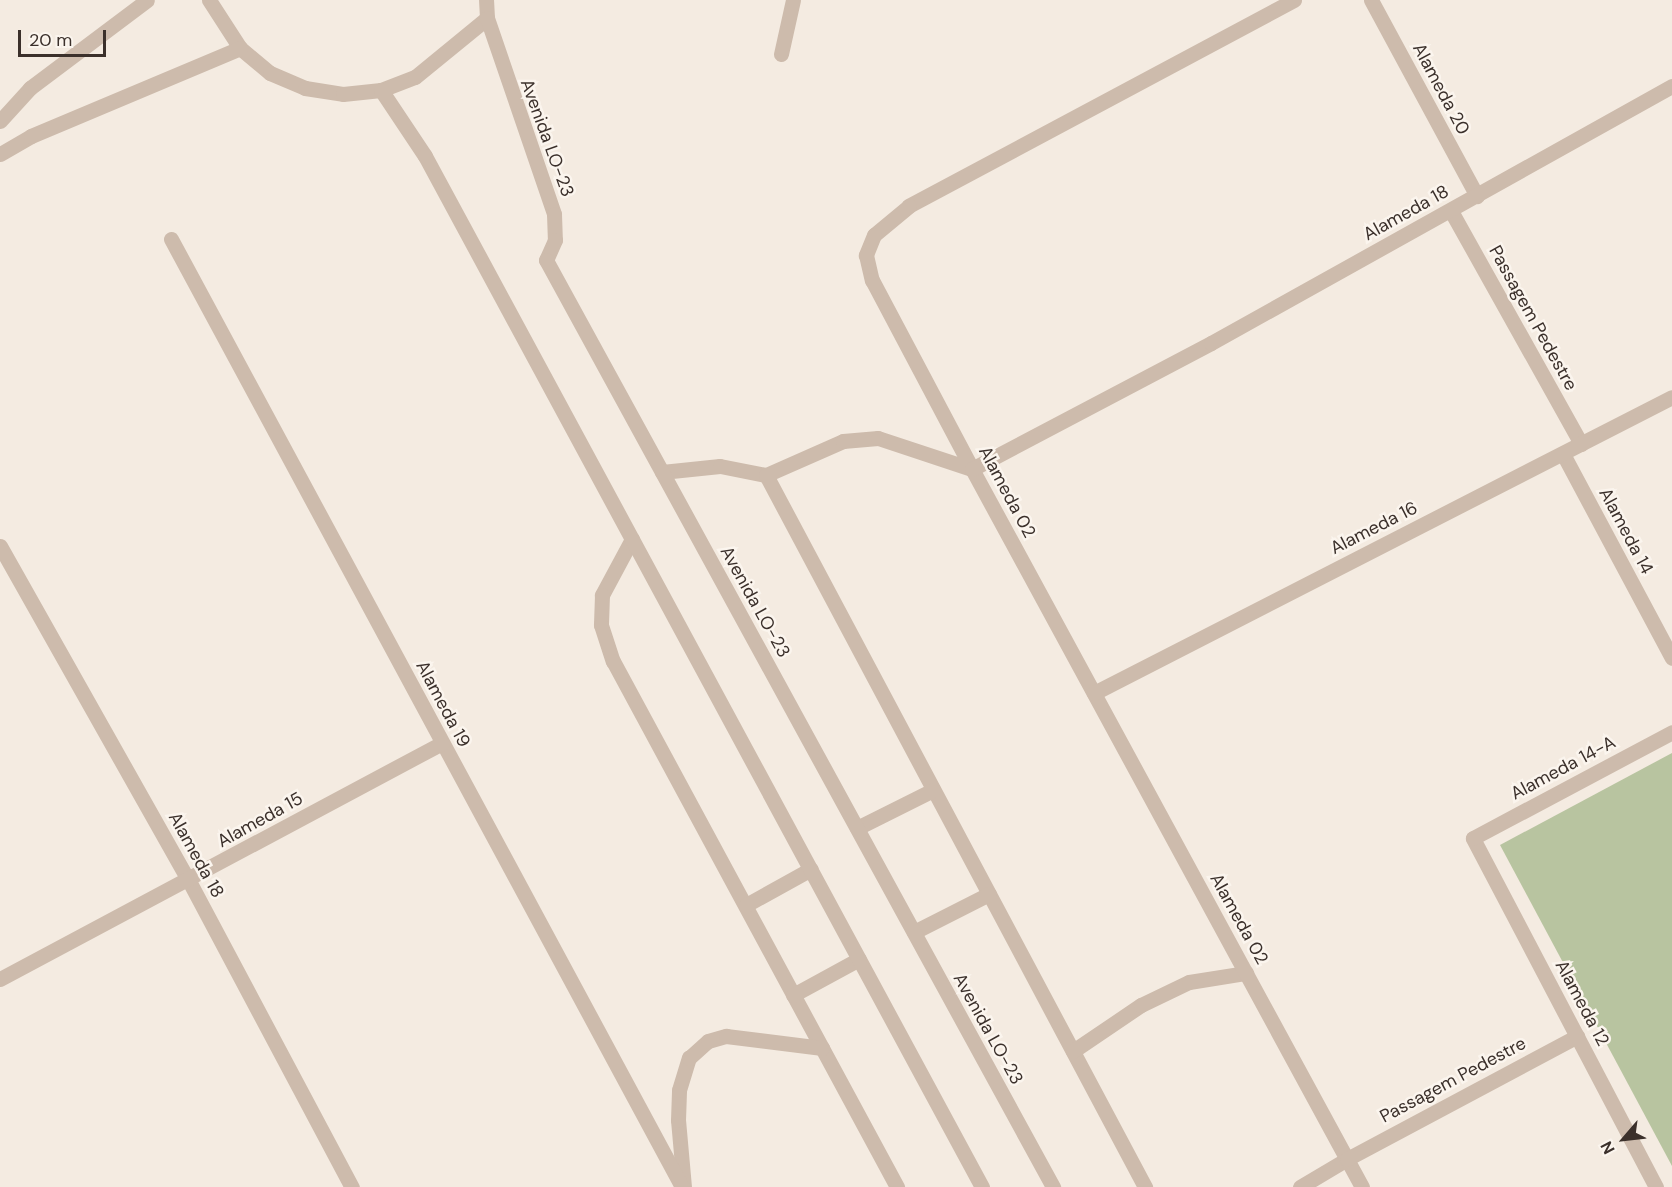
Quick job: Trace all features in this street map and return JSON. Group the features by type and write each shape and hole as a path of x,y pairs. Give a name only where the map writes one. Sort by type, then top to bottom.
{"street":[{"path":"0,121 30,88 147,0"},
{"path":"209,0 240,48 270,73 305,88 342,94 381,90 416,77 487,18 486,0"},
{"path":"781,54 793,0"},
{"name":"Alameda 02","path":"1294,0 909,206 873,235 866,255 872,280 972,469 1362,1187"},
{"name":"Alameda 20","path":"1371,0 1477,196"},
{"name":"Avenida LO-23","path":"487,18 554,214 555,240 546,260 1053,1187"},
{"path":"0,154 32,136 240,48"},
{"name":"Alameda 18","path":"972,469 1451,211 1672,86"},
{"path":"381,90 425,156 982,1187"},
{"name":"Passagem Pedestre","path":"1451,211 1581,444"},
{"name":"Alameda 19","path":"171,239 683,1187"},
{"name":"Alameda 16","path":"1094,693 1672,397"},
{"path":"662,472 720,466 765,475 843,441 878,438 972,469"},
{"name":"Alameda 14","path":"1563,454 1672,658"},
{"path":"765,475 1145,1187"},
{"path":"632,539 602,595 602,625 613,661 897,1187"},
{"name":"Alameda 18","path":"0,546 189,881 352,1187"},
{"name":"Alameda 14-A","path":"1473,838 1672,732"},
{"name":"Alameda 15","path":"0,980 189,881 442,743"},
{"path":"857,828 933,790"},
{"name":"Alameda 12","path":"1473,838 1656,1187"},
{"path":"746,905 811,869"},
{"path":"914,932 988,894"},
{"path":"793,995 859,959"},
{"path":"1073,1051 1141,1005 1189,982 1246,973"},
{"path":"683,1187 678,1120 680,1090 690,1058 708,1041 726,1036 822,1048"},
{"name":"Passagem Pedestre","path":"1300,1187 1347,1159 1576,1036"}],"green space":[{"path":"1672,753 1672,1166 1500,845"}]}
